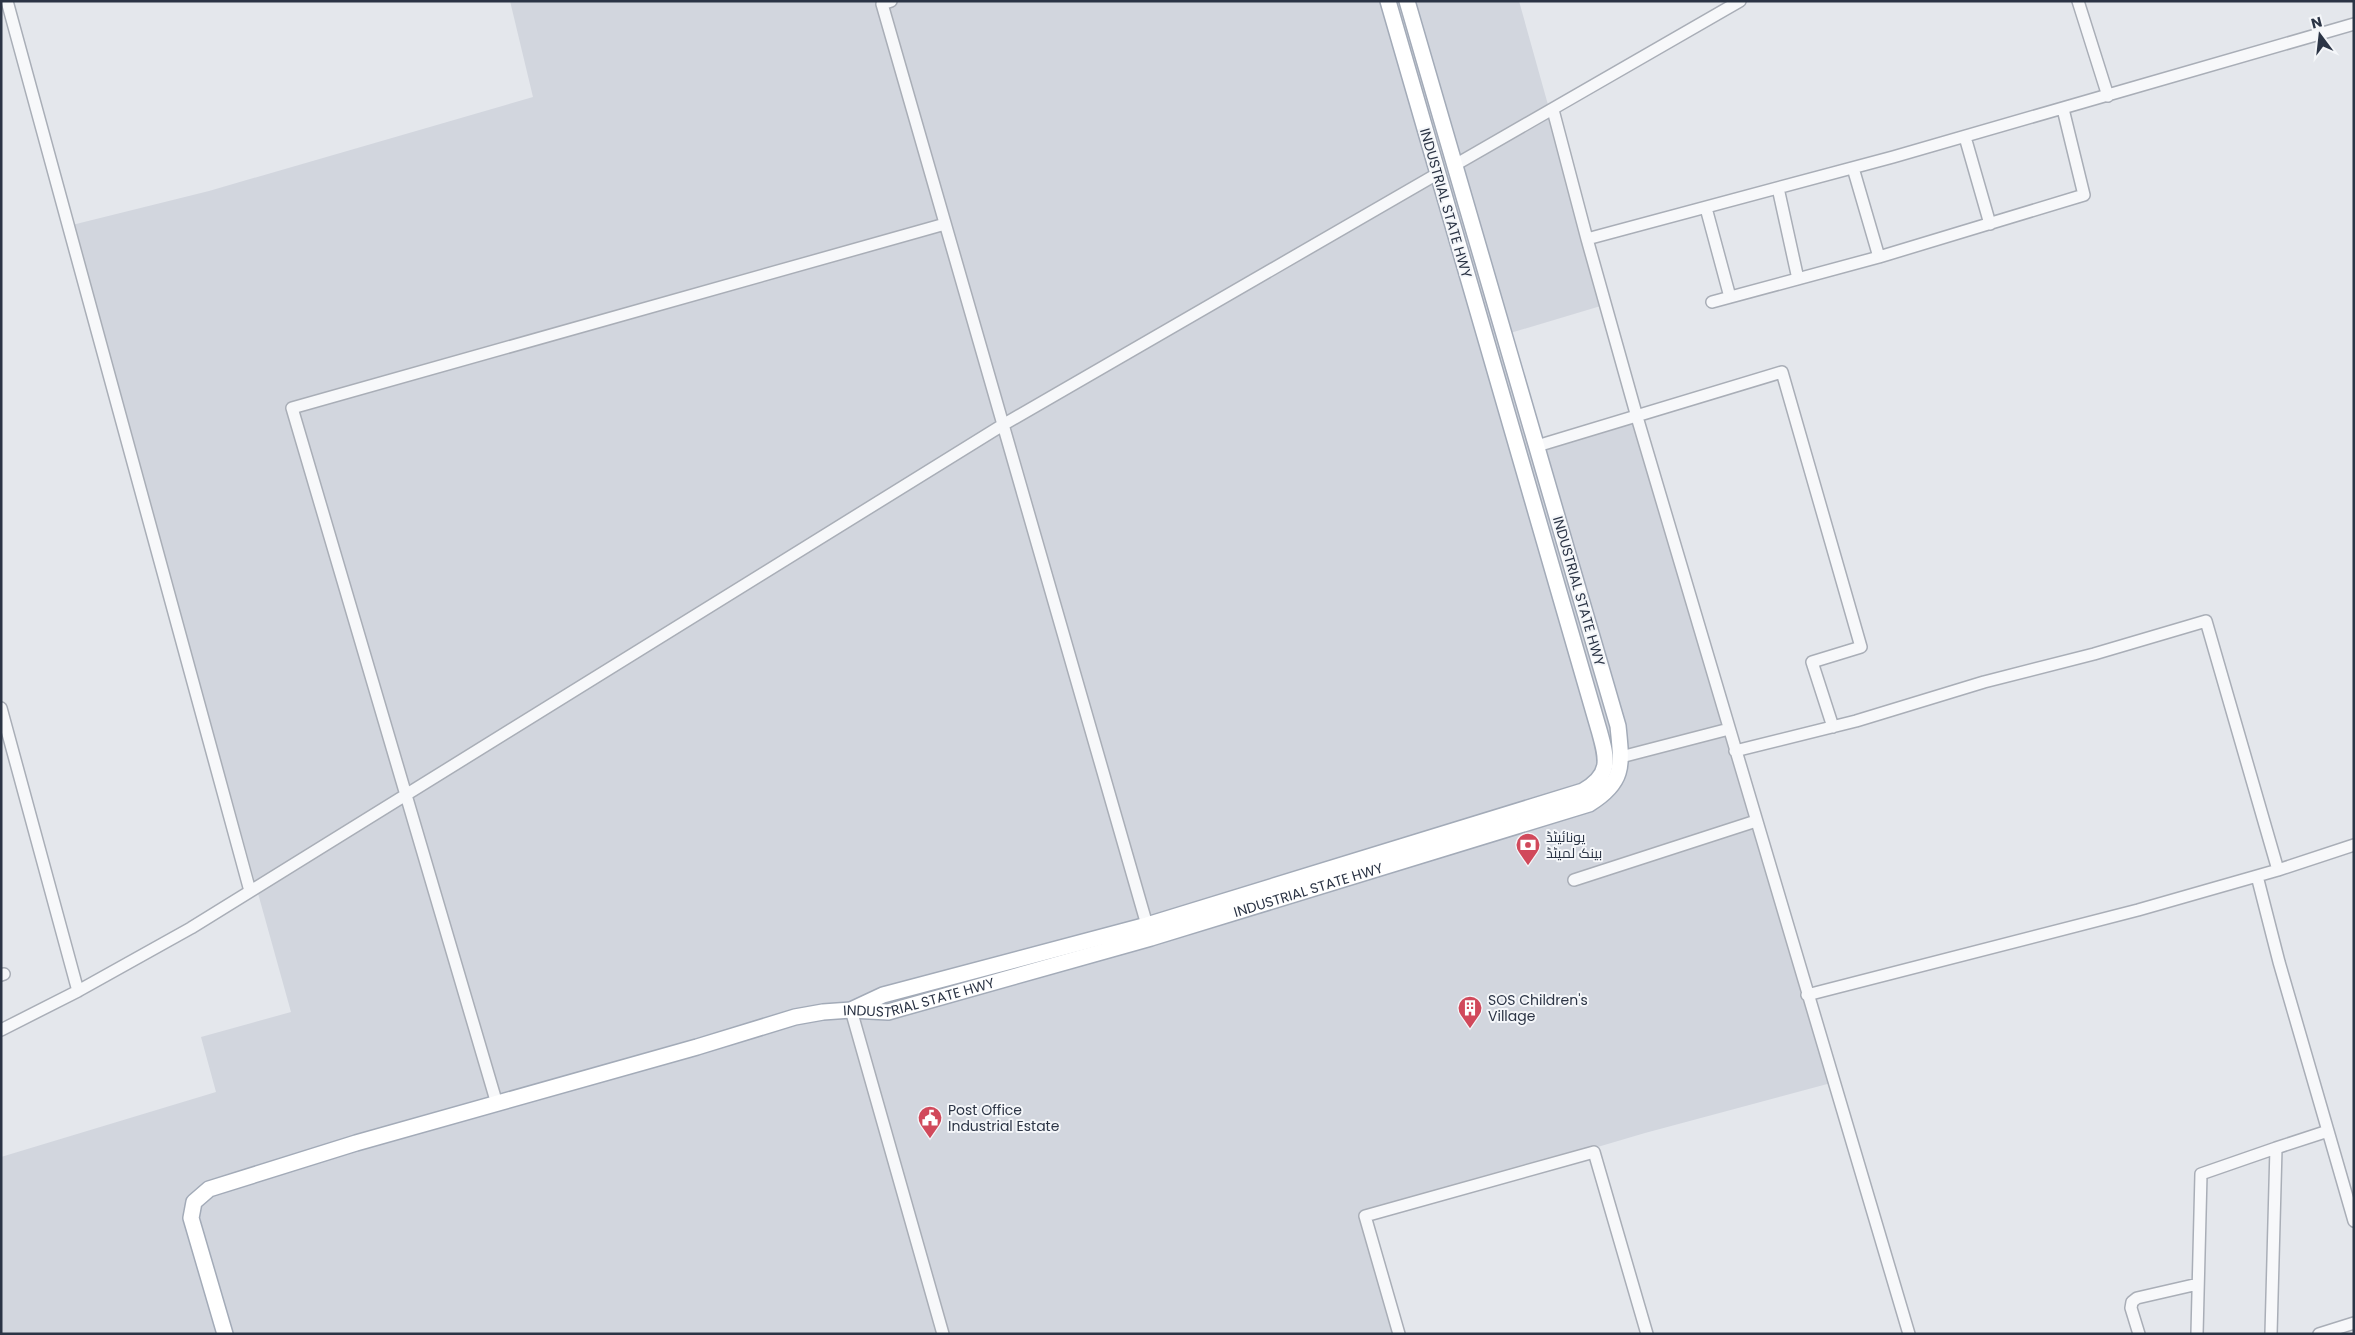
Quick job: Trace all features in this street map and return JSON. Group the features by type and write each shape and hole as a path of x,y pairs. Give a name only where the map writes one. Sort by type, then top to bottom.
{"main road":[{"name":"INDUSTRIAL STATE HWY","path":"1149,931 1583,791 1602,776 1606,757 1388,1"},
{"name":"INDUSTRIAL STATE HWY","path":"851,1010 883,995 1149,931 1589,804 1603,795 1614,784 1622,757 1618,726 1407,1"},
{"path":"1412,85 1430,79"},
{"path":"1461,256 1480,250"},
{"path":"225,1334 191,1218 194,1202 209,1189 356,1144 796,1017 823,1012 851,1010"}],"street":[{"path":"7,1 250,891"},
{"path":"891,1 882,4 1149,931"},
{"path":"1455,165 1740,1"},
{"path":"2078,1 2108,96"},
{"path":"1587,239 1965,137 2354,24"},
{"path":"1712,302 1879,257 2084,195 2063,109"},
{"path":"1553,110 1637,417 1909,1334"},
{"path":"1965,137 1990,224"},
{"path":"1853,168 1879,257"},
{"path":"1,1030 78,991 191,928 404,794 1004,424 1437,174"},
{"path":"1778,188 1798,279"},
{"path":"1706,208 1730,297"},
{"path":"497,1104 404,794 292,408 945,224"},
{"path":"1537,446 1782,372 1861,647 1812,662 1833,727"},
{"path":"1735,751 1833,727 1984,682 2094,654 2206,621 2278,870"},
{"path":"1,708 78,991"},
{"path":"1622,757 1729,729"},
{"path":"1574,880 1756,821"},
{"path":"1807,995 2129,913 2278,870 2354,845"},
{"path":"2257,876 2279,962 2354,1220"},
{"path":"851,1010 943,1334"},
{"path":"2197,1334 2201,1174 2328,1131"},
{"path":"2270,1334 2276,1148"},
{"path":"1399,1334 1365,1216 1594,1152 1647,1334"},
{"path":"2139,1334 2131,1308 2132,1302 2137,1298 2198,1284"},
{"path":"2319,1334 2354,1323"}],"shaded area":[{"path":"510,1 1519,1 1604,305 1507,334 1540,447 1639,422 1831,1083 1645,1133 1371,1214 1404,1334 1,1334 1,1157 216,1092 201,1037 291,1012 72,225 209,191 533,97"}],"place":[{"name":"یونائیٹڈ بینک لمیٹڈ","path":"1528,866"},
{"name":"SOS Children's Village","path":"1470,1029"},
{"name":"Post Office Industrial Estate","path":"930,1139"}]}
